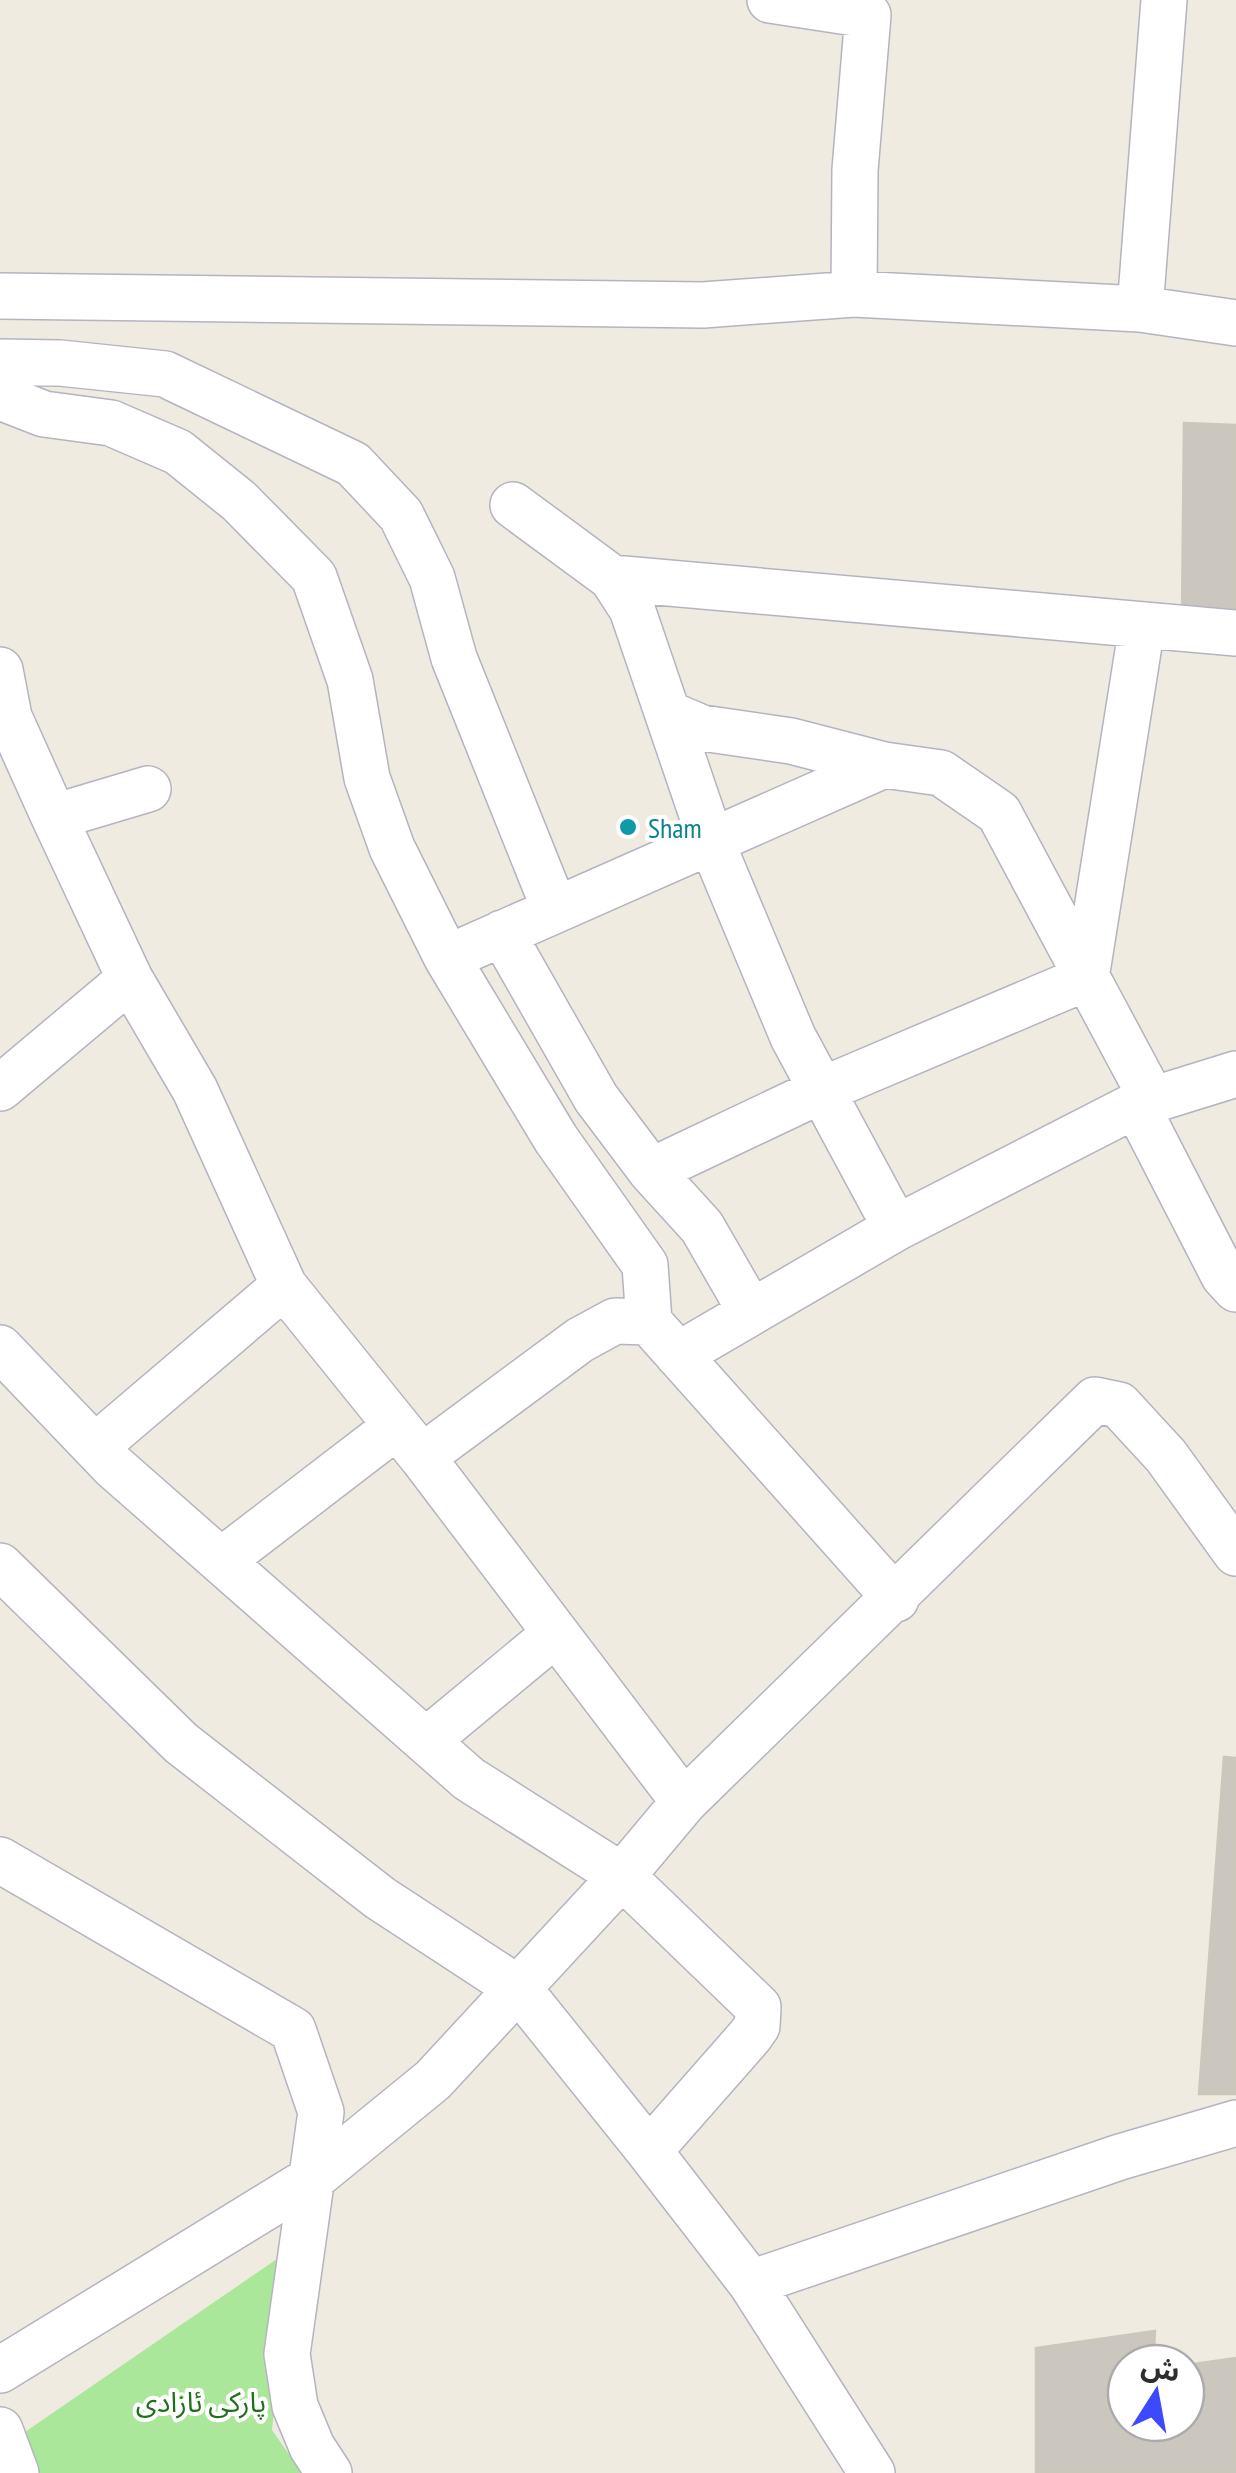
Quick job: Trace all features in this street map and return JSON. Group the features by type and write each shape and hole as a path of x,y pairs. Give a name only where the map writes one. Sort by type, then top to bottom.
{"street":[{"path":"770,0 869,8 854,170 854,294"},
{"path":"1140,309 1164,0"},
{"path":"0,319 20,296 703,305 854,294 1140,309 1236,323"},
{"path":"0,362 165,374 353,464 401,516 432,578 454,658 555,910"},
{"path":"0,397 44,414 111,423 178,452 239,501 314,578 350,680 367,778 392,848 447,958 556,1139 644,1264 663,1338 896,1599"},
{"path":"513,505 612,578 632,609 711,841 793,1037 896,1228"},
{"path":"612,578 1236,634"},
{"path":"1086,978 1142,626"},
{"path":"0,670 4,721 130,979 195,1090 284,1286 409,1441 684,1802"},
{"path":"669,714 702,728 791,741 884,765 941,773 999,813 1086,978 1224,1276 1236,1289"},
{"path":"447,958 884,765"},
{"path":"54,817 148,788"},
{"path":"502,933 596,1098 652,1171 702,1226 751,1312"},
{"path":"652,1171 822,1090 1086,978"},
{"path":"0,1088 130,979"},
{"path":"221,1560 409,1441 614,1321 663,1338 751,1312 896,1228 1144,1102 1236,1074"},
{"path":"95,1447 284,1286"},
{"path":"0,1348 95,1447 469,1780 622,1876 758,2006 757,2026 750,2036 648,2152"},
{"path":"0,2370 313,2178 433,2080 622,1876 684,1802 896,1599 1095,1400 1119,1405 1166,1456 1236,1554"},
{"path":"0,1566 181,1744 380,1898 519,1988 751,2283 872,2473"},
{"path":"426,1741 555,1634"},
{"path":"0,1860 293,2030 321,2112 286,2354 295,2406 312,2448 329,2473"},
{"path":"751,2283 1120,2156 1236,2123"},
{"path":"0,2430 16,2473"}],"green space":[{"name":"پارکی ئازادی","path":"290,2250 272,2430 302,2473 38,2473 22,2434"}],"building":[{"path":"1184,423 1236,425 1236,619 1182,617"},
{"path":"1224,1757 1236,1758 1236,2094 1199,2094"},
{"path":"1155,2331 1154,2343 1106,2343 1106,2443 1206,2443 1206,2362 1236,2358 1236,2473 1036,2473 1036,2348"}],"place":[{"name":"Sham","path":"628,827"}]}
